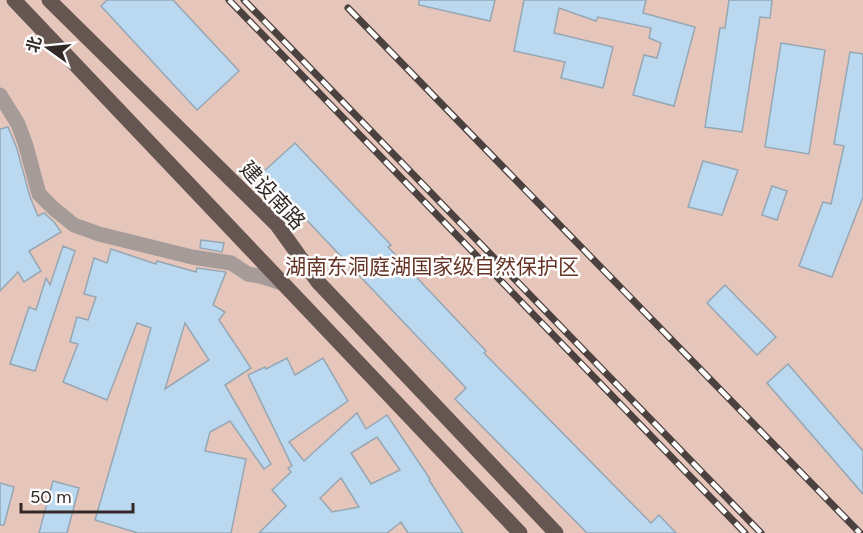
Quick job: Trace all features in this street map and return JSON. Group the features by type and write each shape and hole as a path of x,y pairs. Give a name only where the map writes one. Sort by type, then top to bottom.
{"main road":[{"path":"14,0 520,533"},
{"name":"建设南路","path":"49,0 277,225 318,282 556,533"}],"street":[{"path":"0,96 18,124 39,194 52,208 74,225 99,234 192,258 231,263 248,274 284,284"}],"green space":[{"name":"湖南东洞庭湖国家级自然保护区","path":"0,0 863,0 863,533 0,533"}],"building":[{"path":"107,0 173,0 239,71 197,110 101,6"},
{"path":"419,0 495,0 490,21 419,5"},
{"path":"524,0 646,0 643,13 695,27 674,106 633,95 644,55 657,58 661,43 649,38 651,28 598,17 596,21 559,8 554,33 613,47 603,88 561,78 565,62 514,51"},
{"path":"729,0 772,0 770,18 760,17 742,132 705,127 720,28 725,28"},
{"path":"781,43 825,50 809,154 765,147"},
{"path":"850,52 863,54 863,197 832,277 799,266 823,202 831,204 844,146 834,144"},
{"path":"8,127 38,216 44,213 61,232 29,251 41,271 24,282 18,272 0,291 0,129"},
{"path":"295,143 391,245 388,247 486,351 484,353 651,523 659,515 676,533 587,533 455,399 466,388 262,173"},
{"path":"703,161 738,170 722,215 688,207"},
{"path":"772,186 787,191 777,220 762,215"},
{"path":"201,240 224,243 222,252 200,248"},
{"path":"63,246 75,251 35,371 10,364 29,307 36,310 46,278 50,285"},
{"path":"111,249 156,264 157,261 196,272 197,268 226,272 213,305 225,312 219,320 251,368 225,385 271,464 264,469 230,421 210,432 205,451 246,459 231,533 138,533 95,520 151,328 137,323 107,400 63,382 78,344 70,342 77,317 88,320 96,297 84,294 94,258 107,263","holes":["185,323 209,360 165,389"]},
{"path":"725,285 776,337 757,355 707,303"},
{"path":"287,358 295,375 323,358 348,401 289,442 304,461 357,413 366,429 387,415 463,533 408,533 401,522 387,533 259,533 286,506 272,490 291,472 288,468 292,466 248,375 265,367 266,369","holes":["377,437 400,470 371,484 351,453","341,478 359,507 332,512 320,498"]},
{"path":"788,364 863,451 863,494 767,383"},
{"path":"53,481 79,488 67,533 39,533"},
{"path":"0,483 14,487 4,525 0,525"}],"railway":[{"path":"229,0 745,533"},
{"path":"244,0 761,533"},
{"path":"348,8 860,533"}]}
